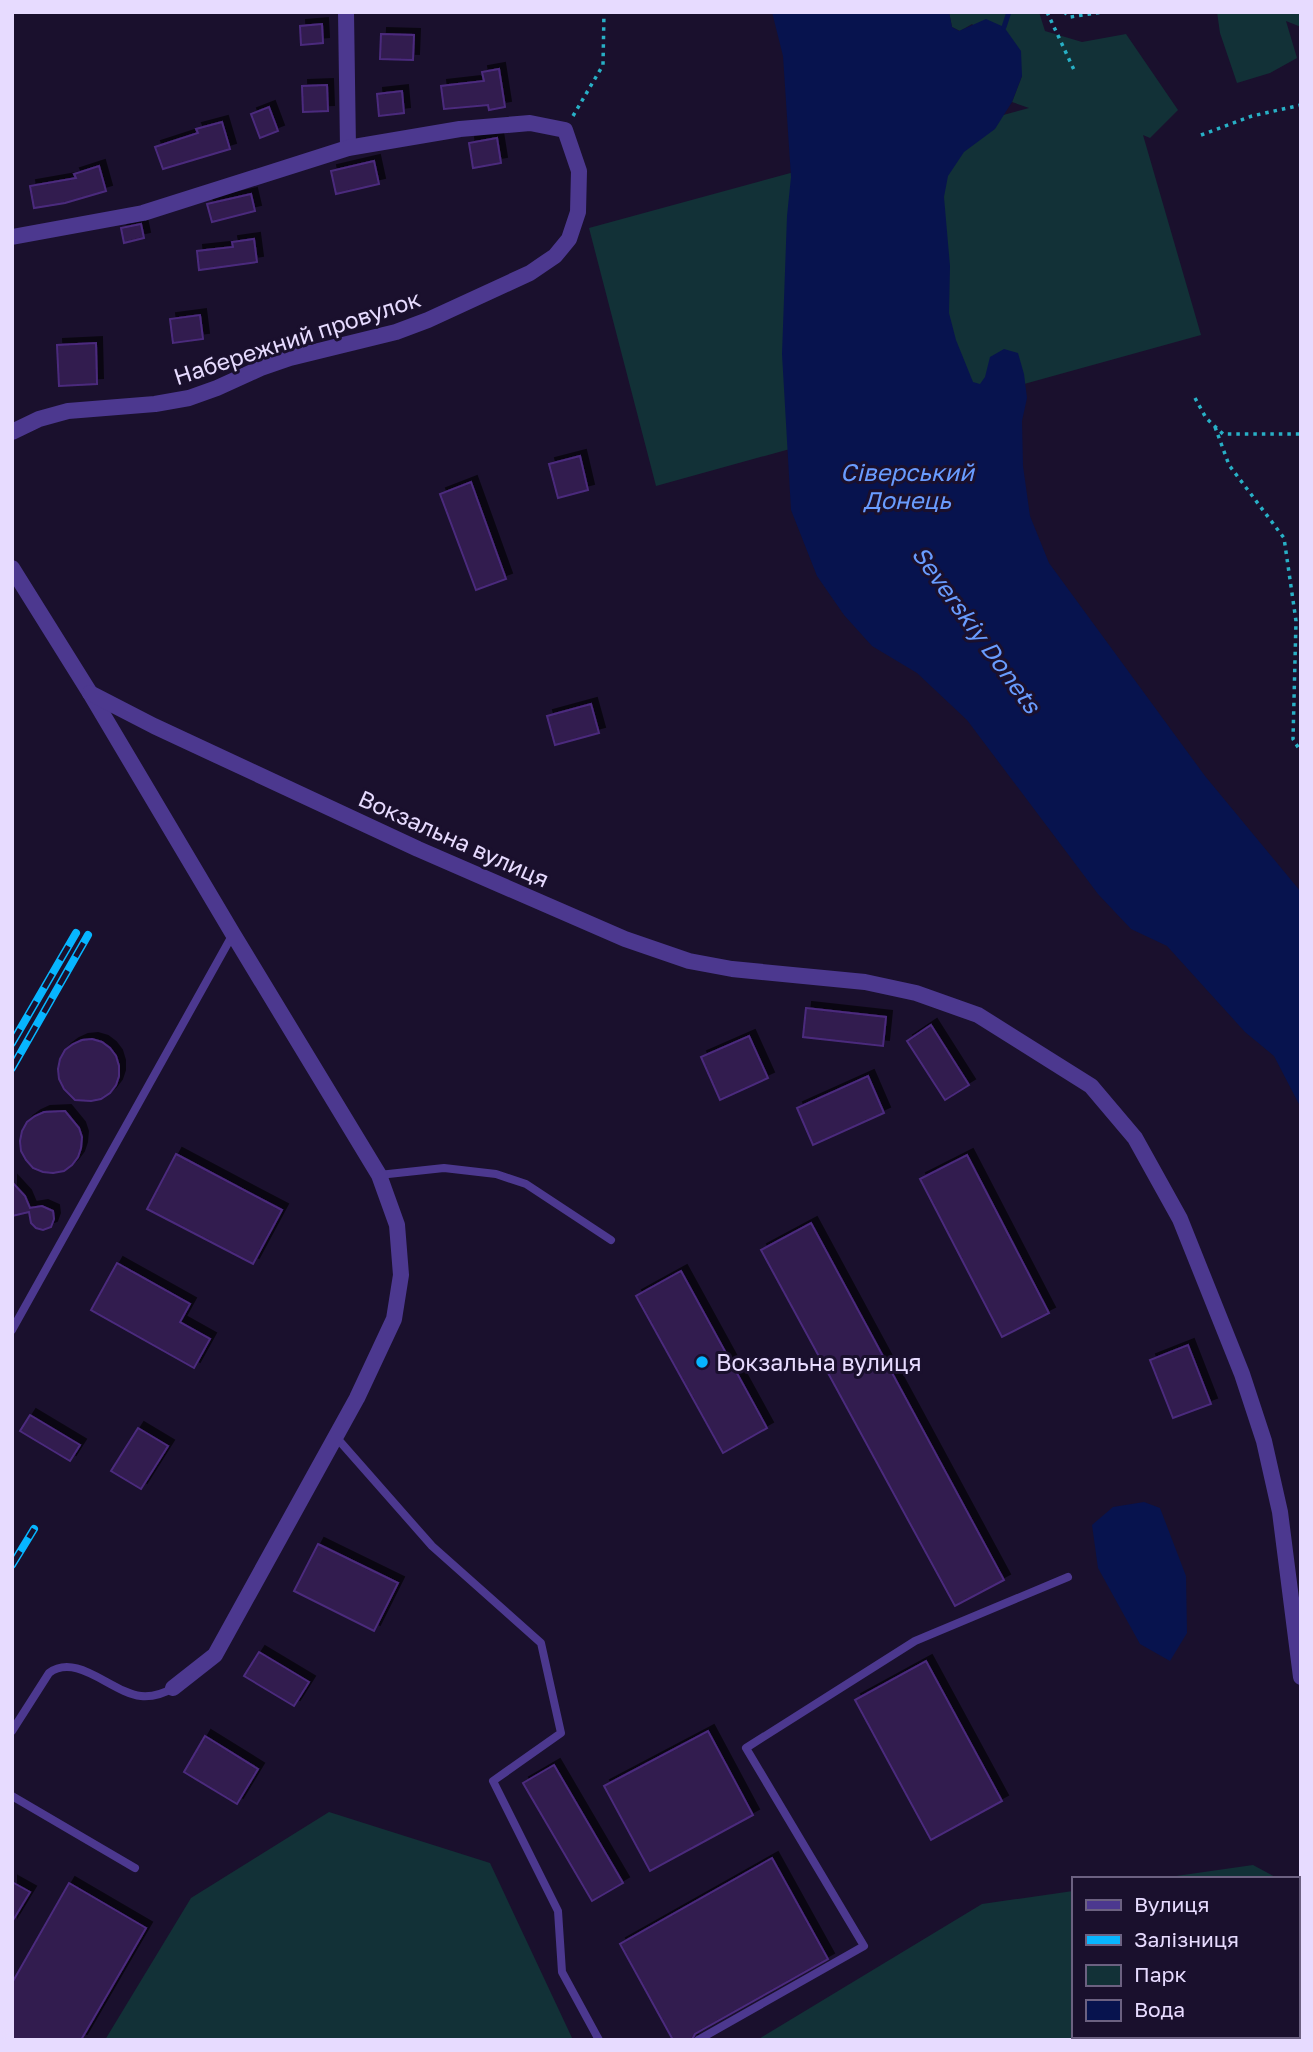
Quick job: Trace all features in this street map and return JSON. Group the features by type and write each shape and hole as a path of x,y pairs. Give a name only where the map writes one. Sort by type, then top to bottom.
{"street":[{"path":"346,12 348,148"},
{"path":"12,237 143,213 348,148 460,129 530,123 565,130"},
{"name":"Набережний провулок","path":"12,432 38,419 68,411 155,404 189,398 290,358 396,332 428,320 530,272 555,256 569,239 578,212 579,171 565,130"},
{"path":"12,568 379,1175 397,1225 401,1275 394,1320 357,1398 215,1655 173,1689"},
{"name":"Вокзальна вулиця","path":"90,693 154,726 406,843 625,939 690,961 733,969 865,982 903,990 978,1015 1091,1086 1135,1138 1180,1219 1242,1374 1264,1441 1280,1512 1301,1677"}],"lane":[{"path":"12,1330 233,934"},
{"path":"379,1175 444,1168 496,1174 526,1184 611,1240"},
{"path":"336,1437 432,1546 541,1643 561,1732 493,1781 558,1911 562,1972 599,2040"},
{"path":"698,2040 864,1946 746,1748 915,1641 1068,1577"},
{"path":"12,1731 49,1673 56,1668 75,1667 141,1696 164,1694 173,1689"},
{"path":"12,1796 135,1868"}],"path":[{"path":"565,130 603,65 604,12"},
{"path":"1047,12 1075,72"},
{"path":"1064,12 1070,17 1103,12"},
{"path":"1200,135 1252,116 1301,105"},
{"path":"1195,398 1206,418 1223,434 1301,434"},
{"path":"1215,426 1229,465 1284,538 1296,621 1293,739 1301,752"}],"green space":[{"path":"949,12 1039,12 1045,31 1082,42 1126,34 1178,110 1150,138 1143,135 1201,335 656,486 589,228 1029,108 1012,102 1022,76 972,24 960,31 952,27"},
{"path":"1217,12 1301,12 1301,27 1286,21 1297,58 1270,73 1237,83 1220,33"},
{"path":"329,1812 490,1863 573,2040 105,2040 191,1898"},
{"path":"1253,1865 1275,1877 1169,1877"},
{"path":"1299,1890 1301,2040 757,2040 982,1904 1072,1891 1072,2038 1299,2038"}],"water":[{"name":"Сіверський Донець","path":"772,12 949,12 952,27 959,31 986,19 1004,27 1021,51 1022,76 1012,102 995,129 964,152 948,176 944,197 950,266 949,313 956,340 973,382 980,384 985,377 990,357 1004,349 1018,353 1027,398 1022,421 1023,466 1030,516 1049,563 1205,776 1301,892 1301,1108 1274,1056 1245,1032 1167,946 1131,929 1098,894 967,720 917,673 872,646 844,615 817,576 791,510 782,354 791,177 783,56"},
{"path":"1144,1502 1160,1508 1186,1576 1187,1633 1170,1661 1140,1644 1098,1568 1092,1525 1113,1507"}],"building":[{"path":"322,24 323,43 301,45 300,26"},
{"path":"381,34 414,35 413,60 380,59"},
{"path":"499,69 505,107 489,110 488,105 444,109 441,86 484,81 482,72"},
{"path":"327,85 328,111 303,112 302,86"},
{"path":"402,91 404,113 379,116 377,94"},
{"path":"269,107 278,131 260,138 251,114"},
{"path":"222,122 230,149 163,169 155,147 198,133 196,129"},
{"path":"497,138 501,163 473,168 469,143"},
{"path":"374,161 379,184 336,194 331,171"},
{"path":"99,166 106,191 65,203 34,208 30,186 76,178 74,174"},
{"path":"251,194 255,211 212,222 207,204"},
{"path":"141,224 144,238 124,243 121,228"},
{"path":"254,239 257,262 199,270 197,251 233,247 232,242"},
{"path":"200,315 203,339 173,343 170,319"},
{"path":"96,343 97,384 59,386 57,345"},
{"path":"580,456 588,490 558,498 549,464"},
{"path":"471,482 506,579 476,590 440,494"},
{"path":"591,704 599,733 555,745 547,716"},
{"path":"806,1008 886,1017 883,1046 803,1037"},
{"path":"931,1025 969,1085 945,1100 907,1041"},
{"path":"749,1036 768,1078 720,1100 701,1057"},
{"path":"92,1039 102,1042 116,1056 119,1076 110,1093 101,1099 75,1100 59,1079 60,1059 65,1050 73,1044"},
{"path":"868,1076 884,1113 813,1145 797,1108"},
{"path":"65,1111 79,1128 82,1137 78,1157 64,1171 53,1173 33,1168 21,1151 22,1131 27,1122 44,1112"},
{"path":"176,1154 282,1210 253,1264 147,1209"},
{"path":"967,1155 1049,1313 1002,1337 920,1179"},
{"path":"12,1182 25,1196 30,1208 42,1206 53,1211 51,1227 43,1230 36,1228 31,1223 29,1212 12,1216"},
{"path":"811,1223 1004,1580 955,1606 761,1250"},
{"path":"117,1263 190,1304 180,1322 210,1339 194,1368 91,1310"},
{"name":"Вокзальна вулиця","path":"681,1271 767,1428 723,1453 636,1296"},
{"path":"1188,1345 1211,1404 1173,1418 1150,1360"},
{"path":"30,1415 80,1445 70,1461 20,1431"},
{"path":"138,1428 168,1446 141,1489 111,1471"},
{"path":"318,1544 398,1583 374,1631 294,1591"},
{"path":"259,1652 309,1682 294,1706 244,1676"},
{"path":"926,1661 1002,1801 931,1840 855,1700"},
{"path":"708,1731 753,1815 650,1871 604,1786"},
{"path":"205,1736 258,1769 237,1804 184,1772"},
{"path":"554,1765 623,1883 592,1901 523,1783"},
{"path":"772,1858 828,1959 695,2034 692,2040 673,2040 620,1944"},
{"path":"12,1882 30,1892 12,1922"},
{"path":"69,1883 146,1928 81,2040 12,2040 12,1983"}],"waterway":[{"path":"1004,27 1009,12"}],"railway":[{"path":"12,1043 76,933"},
{"path":"12,1068 88,935"},
{"path":"12,1565 34,1529"}],"place":[{"name":"Вокзальна вулиця","path":"702,1362"}],"water label":[{"name":"Severskiy Donets","path":"977,629"}]}
